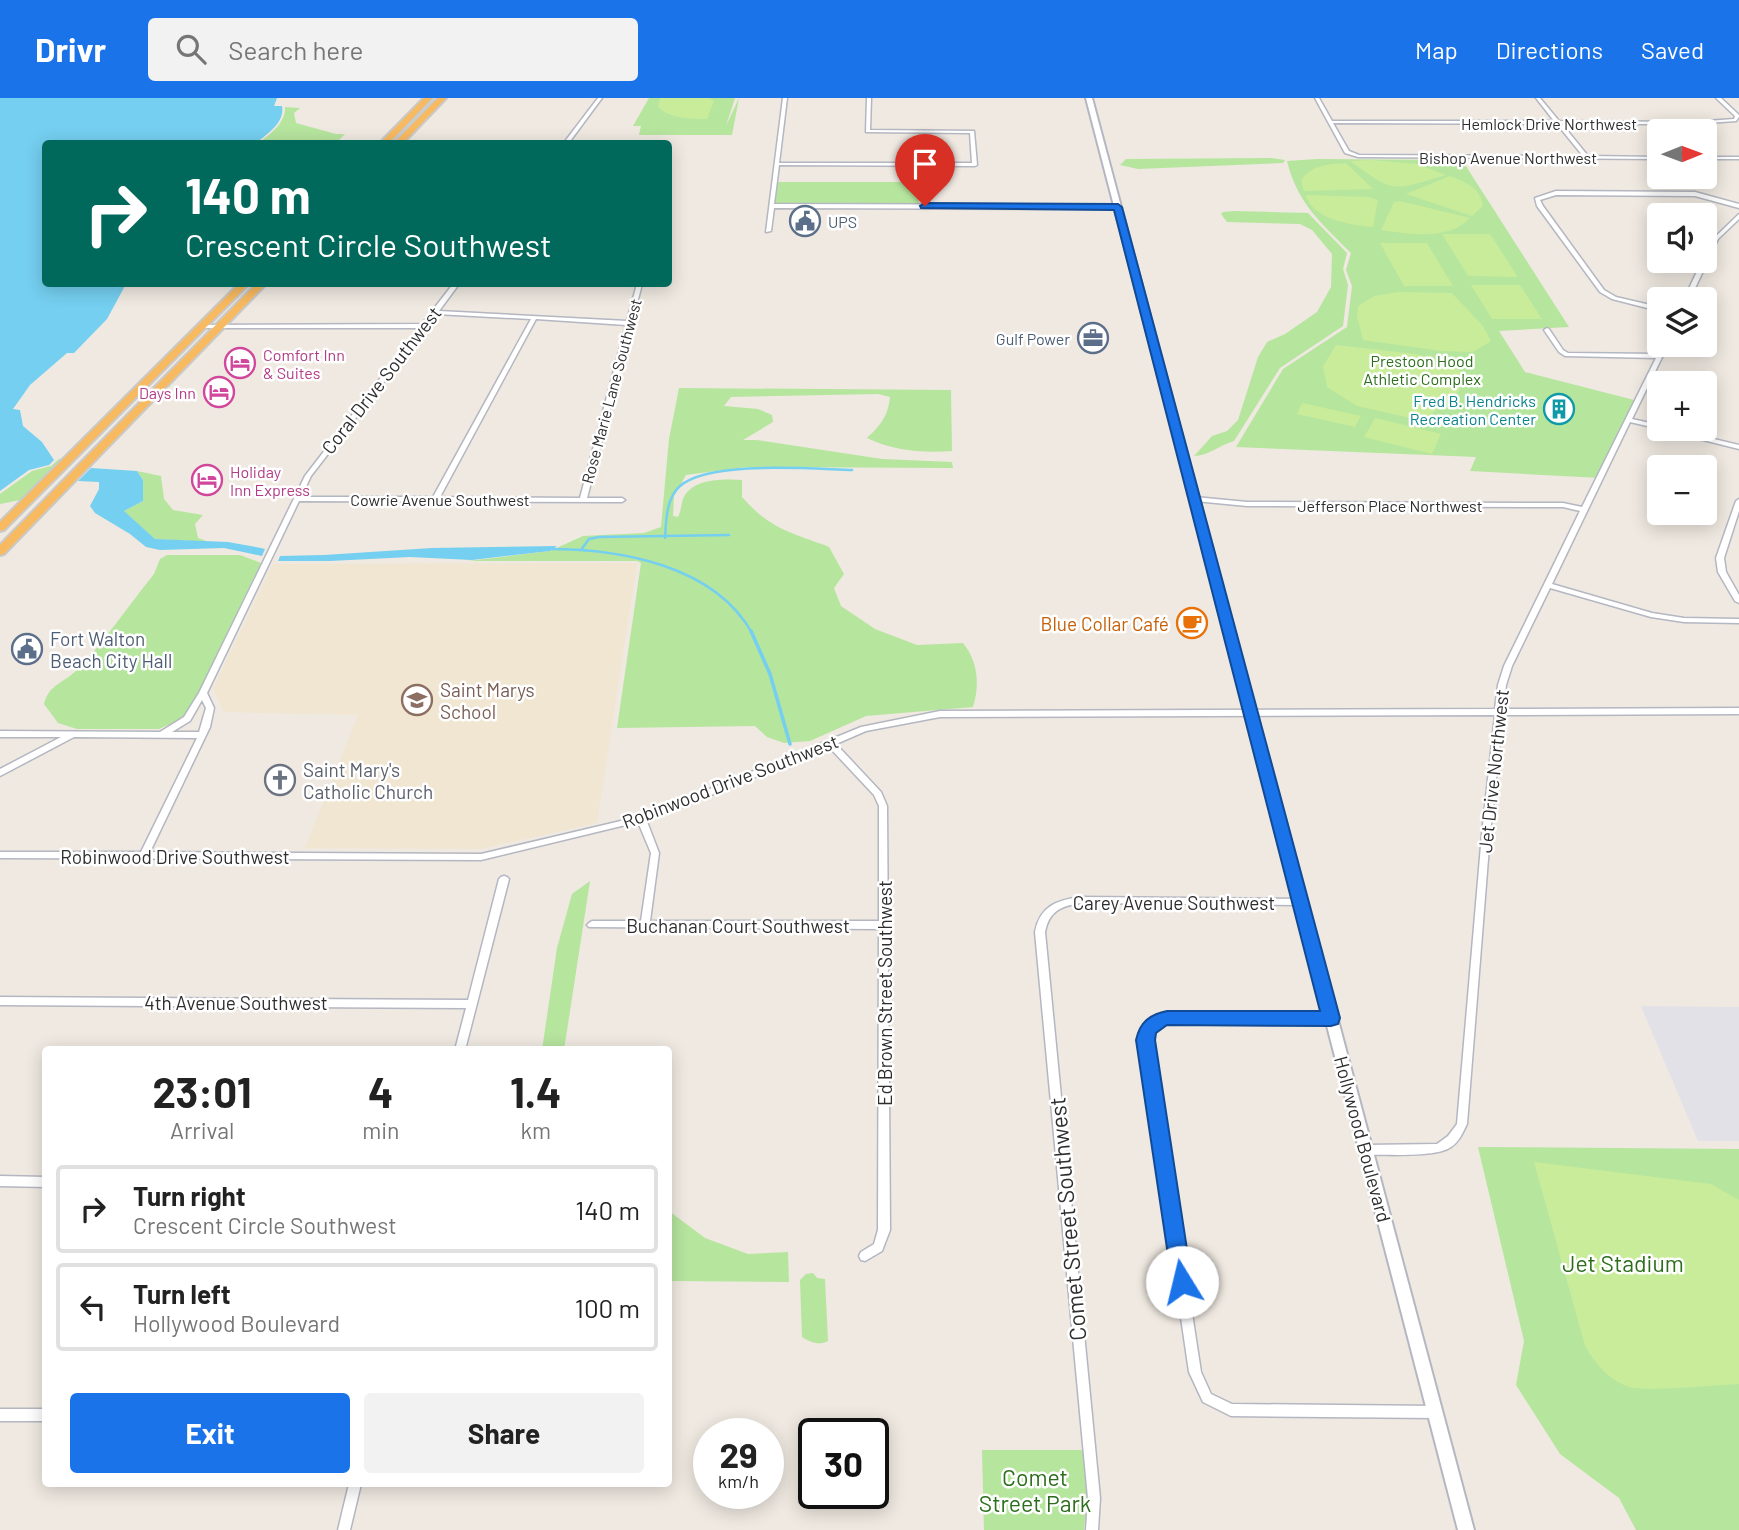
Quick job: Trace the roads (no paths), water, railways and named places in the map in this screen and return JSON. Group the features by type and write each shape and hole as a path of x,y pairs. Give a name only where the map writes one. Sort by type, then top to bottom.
{"highway":[{"path":"387,140 428,98"},
{"path":"401,140 442,98"},
{"path":"0,528 241,287"},
{"path":"0,552 258,287"},
{"path":"91,436 85,451 93,455"}],"street":[{"path":"568,140 600,98"},
{"path":"768,231 785,98"},
{"path":"777,164 975,165 972,132 868,131 869,98"},
{"name":"Hollywood Boulevard","path":"1089,98 1466,1530"},
{"path":"1317,98 1331,122"},
{"path":"1538,98 1587,158"},
{"name":"Hemlock Drive Northwest","path":"1331,122 1727,123 1736,120 1737,116 1718,98"},
{"name":"Bishop Avenue Northwest","path":"1331,122 1348,152 1356,156 1647,158"},
{"path":"1717,158 1739,158"},
{"path":"1647,306 1614,298 1602,291 1537,199 1556,193 1695,194 1739,206"},
{"path":"771,206 1118,207"},
{"path":"1717,239 1739,216"},
{"name":"Coral Drive Southwest","path":"144,856 203,735 210,708 203,693 296,499 321,458 454,287"},
{"name":"Rose Marie Lane Southwest","path":"583,499 639,287"},
{"path":"434,312 533,320 629,323"},
{"path":"436,499 533,320"},
{"path":"201,326 423,326"},
{"path":"1547,330 1561,351 1567,355 1647,356"},
{"name":"Jet Drive Northwest","path":"1366,1150 1438,1150 1455,1138 1462,1124 1498,714 1508,666 1660,357"},
{"path":"1628,420 1647,424"},
{"path":"1714,441 1739,447"},
{"name":"Cowrie Avenue Southwest","path":"296,499 622,500"},
{"name":"Jefferson Place Northwest","path":"1195,499 1247,504 1563,505 1584,510"},
{"path":"1739,500 1720,558 1722,572 1739,601"},
{"path":"1548,585 1651,615 1684,621 1739,621"},
{"path":"160,734 187,719 203,693"},
{"name":"Robinwood Drive Southwest","path":"0,855 481,856 641,818 874,726 940,714 1739,711"},
{"path":"0,734 203,735"},
{"path":"0,773 74,734"},
{"name":"Ed Brown Street Southwest","path":"830,743 882,800 884,1230 878,1247 865,1256"},
{"path":"641,818 654,853 645,925"},
{"path":"461,1046 504,879"},
{"name":"Carey Avenue Southwest","path":"1050,910 1063,903 1081,900 1300,902"},
{"name":"Comet Street Southwest","path":"1050,910 1043,919 1040,932 1094,1499 1092,1530"},
{"name":"Buchanan Court Southwest","path":"592,925 883,925"},
{"name":"4th Avenue Southwest","path":"0,1001 472,1004"},
{"path":"1331,1018 1167,1018 1158,1020 1147,1029 1145,1040 1195,1372 1202,1392 1231,1410 1435,1412"},
{"path":"0,1181 42,1182"},
{"path":"0,1415 42,1415"},
{"path":"344,1530 354,1487"}],"water":[{"path":"0,98 277,98 274,106 282,106 281,118 260,140 42,140 42,287 124,287 107,319 74,353 67,353 30,385 13,409 20,410 23,426 42,442 54,460 49,465 29,470 0,491"},
{"path":"91,468 137,471 143,480 143,501 124,511 155,539 228,542 265,549 262,556 224,548 160,550 146,547 95,513 90,506 99,489 99,482 78,481"},
{"path":"557,546 550,551 472,560 410,557 278,561 280,556 432,548"}],"waterway":[{"path":"665,536 672,497 680,486 694,478 737,469 852,470"},
{"path":"665,536 729,535"},
{"path":"581,550 589,539 599,537 665,536"},
{"path":"549,549 605,553 663,565 714,591 735,610 752,633"},
{"path":"752,633 770,674 790,744"}],"place":[{"name":"UPS","path":"805,221"},
{"name":"Gulf Power","path":"1093,338"},
{"name":"Comfort Inn & Suites","path":"240,363"},
{"name":"Days Inn","path":"219,392"},
{"name":"Fred B. Hendricks Recreation Center","path":"1559,409"},
{"name":"Holiday Inn Express","path":"207,480"},
{"name":"Blue Collar Café","path":"1192,623"},
{"name":"Fort Walton Beach City Hall","path":"27,649"},
{"name":"Saint Marys School","path":"417,700"},
{"name":"Saint Mary's Catholic Church","path":"280,780"}],"park label":[{"name":"Prestoon Hood Athletic Complex","path":"1422,369"},
{"name":"Jet Stadium","path":"1623,1263"},
{"name":"Comet Street Park","path":"1035,1490"}]}
